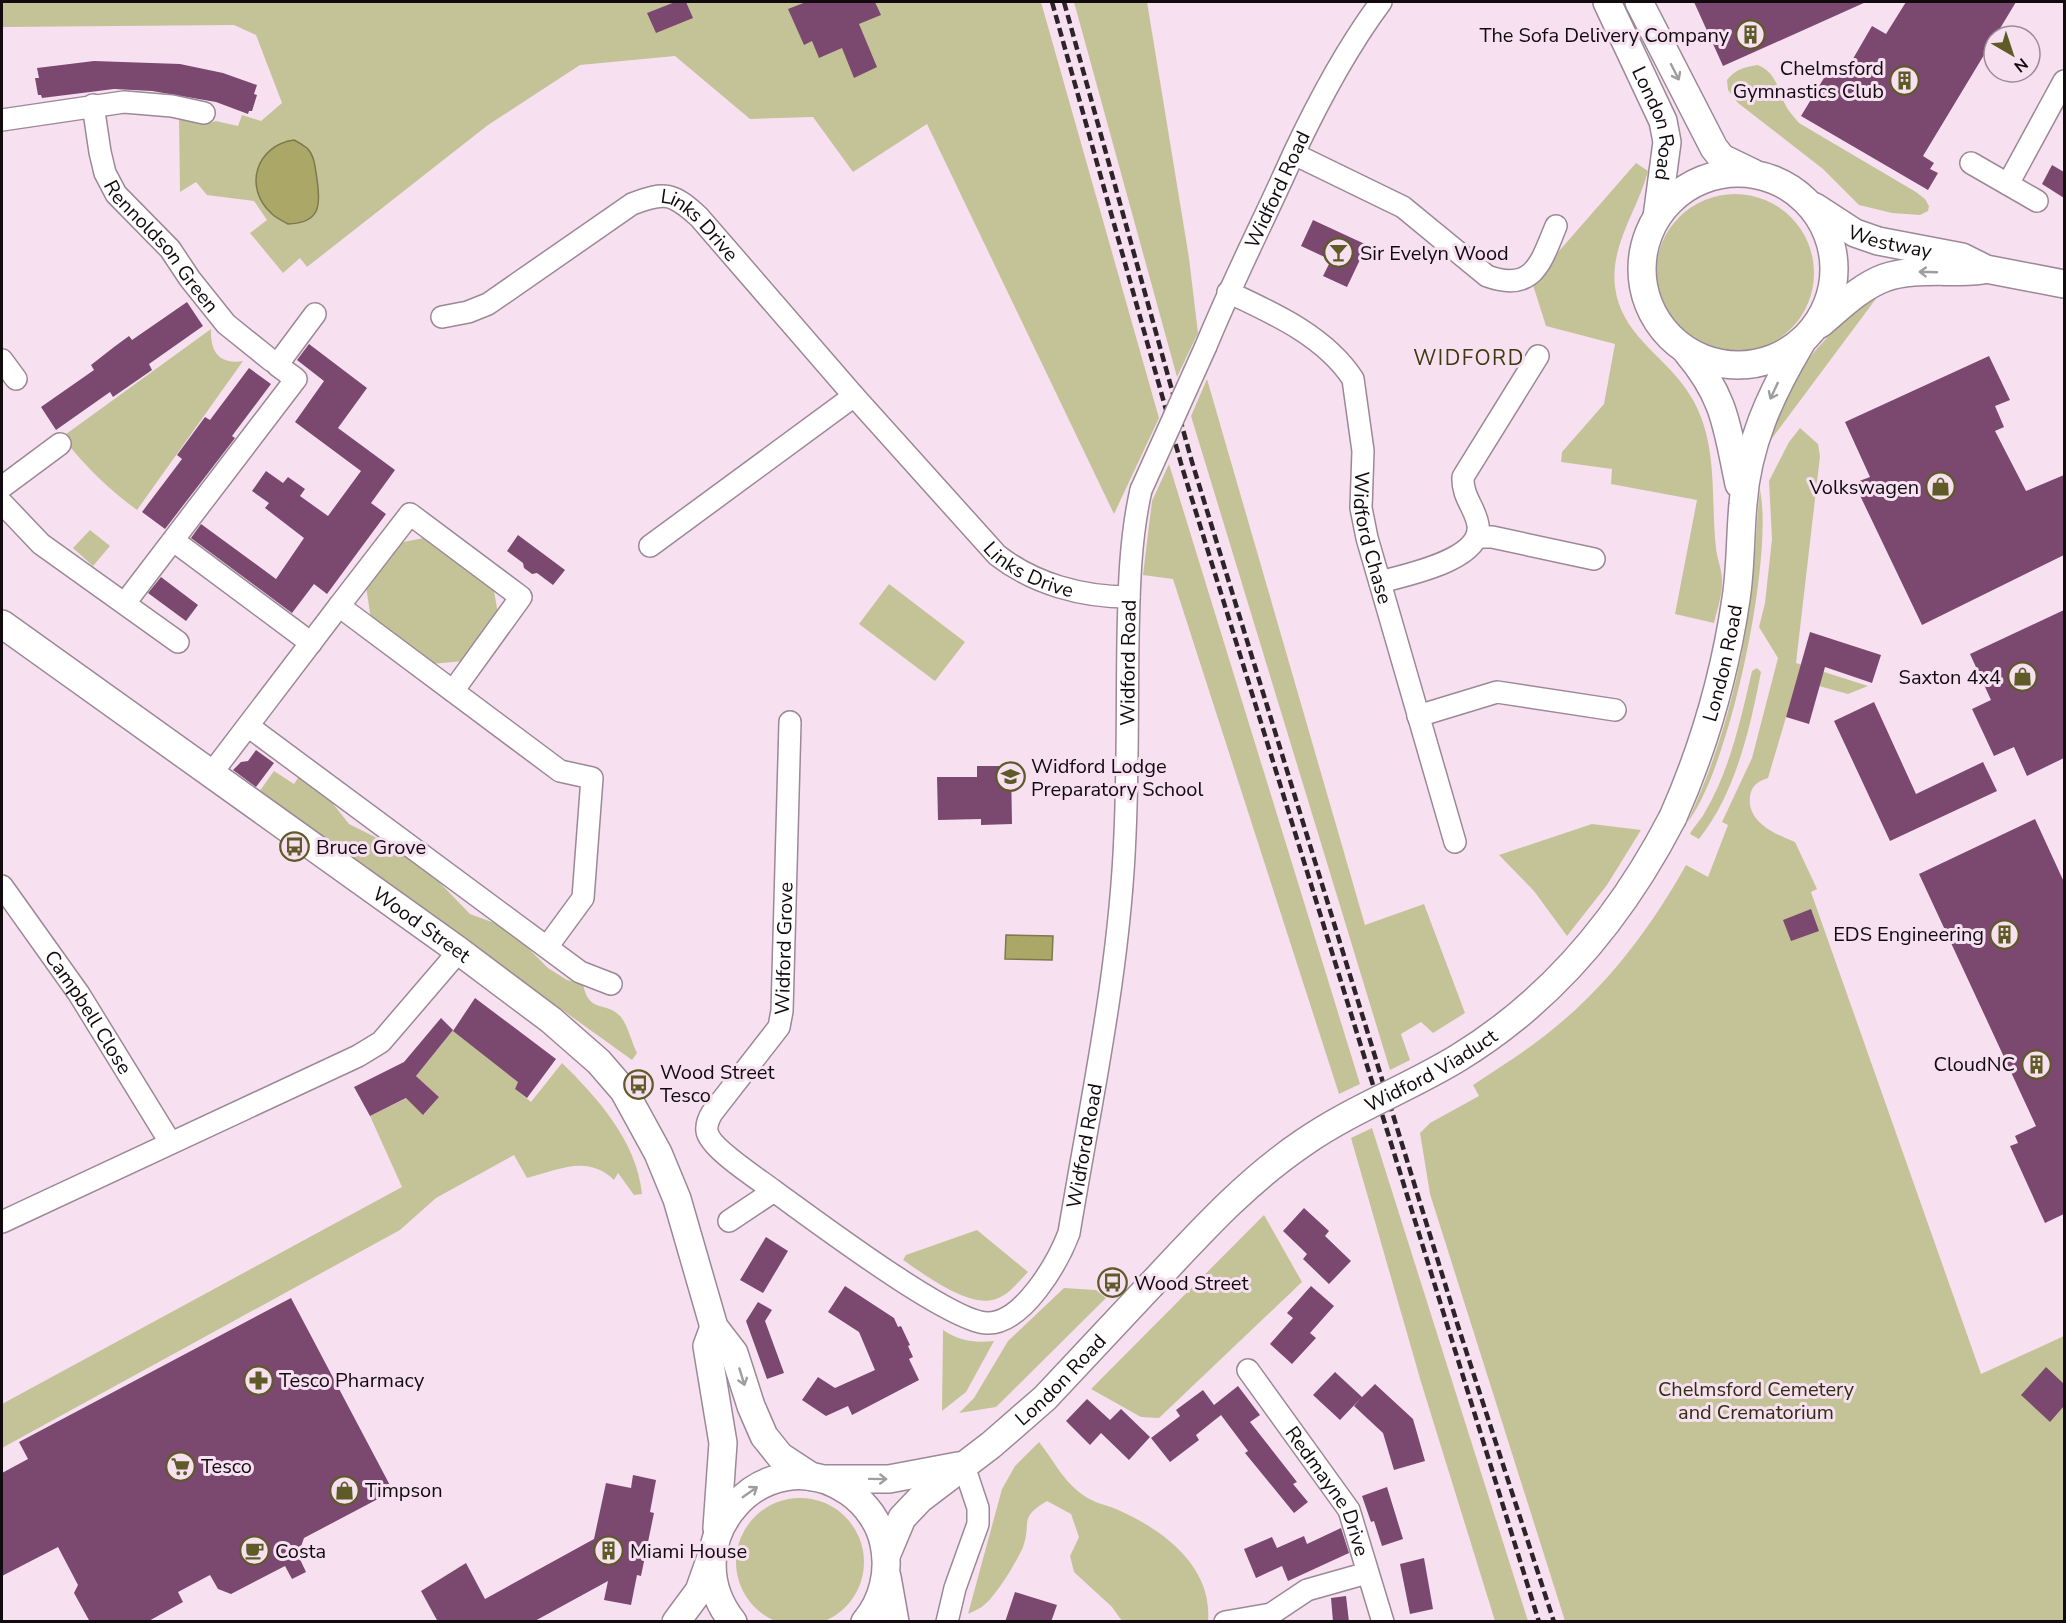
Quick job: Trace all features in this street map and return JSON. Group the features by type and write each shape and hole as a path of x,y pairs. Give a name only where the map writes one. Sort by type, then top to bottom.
{"main road":[{"name":"London Road","path":"1607,2 1663,121 1667,142 1657,218"},
{"name":"London Road","path":"1639,2 1714,148 1722,158 1737,167 1765,177"},
{"path":"1734,173 1765,177 1789,188 1802,198 1824,227 1833,261 1833,280 1828,301 1807,335 1772,359 1744,366 1709,361 1684,350 1659,324 1644,292 1643,253 1657,218 1675,197 1702,180 1734,173"},
{"name":"Westway","path":"1802,198 1855,233 1912,249 1962,257 1986,269 2064,284"},
{"name":"Westway","path":"1807,335 1867,287 1884,278 1910,272 1954,273 1986,269"},
{"name":"London Road","path":"1674,816 1703,742 1729,642 1741,562 1743,503 1753,444 1779,379 1807,335"},
{"name":"London Road","path":"1684,350 1701,369 1725,414 1743,503"},
{"name":"Wood Street","path":"2,624 459,951 574,1039 599,1062 624,1091 652,1139 677,1199 714,1327 734,1353 751,1406 764,1436 780,1456 816,1478"},
{"name":"Widford Viaduct","path":"1150,1287 1234,1199 1266,1170 1334,1123 1459,1057 1526,1008 1565,971 1614,915 1651,858 1674,816"},
{"name":"London Road","path":"865,1622 882,1592 886,1565 902,1518 920,1499 964,1466 1045,1398 1150,1287"},
{"name":"Wood Street","path":"713,1547 723,1459 718,1404 707,1346 714,1327"},
{"path":"676,1622 699,1591 713,1547 728,1513 749,1492 777,1479 889,1479 964,1466"},
{"path":"816,1478 844,1489 867,1509 880,1531 895,1622"},
{"path":"713,1547 712,1575 717,1594 733,1622"}],"street":[{"name":"Widford Road","path":"774,1191 939,1303 972,1320 987,1323 1002,1320 1044,1282 1059,1258 1069,1233 1103,1044 1120,906 1125,834 1129,597 1134,535 1141,490 1228,292 1294,154 1338,65 1381,2"},
{"path":"2008,184 2064,81"},
{"path":"2,120 93,105 149,103 204,113"},
{"name":"Rennoldson Green","path":"93,105 105,172 116,194 170,249 226,324 272,361"},
{"path":"1294,154 1403,207 1487,276 1500,280 1512,282 1535,270 1556,226"},
{"path":"1971,162 2037,201"},
{"name":"Links Drive","path":"442,317 488,304 632,204 654,195 669,195 699,217 974,530 1016,570 1064,588 1093,594 1129,597"},
{"name":"Widford Chase","path":"1228,292 1283,317 1305,332 1353,379 1363,451 1361,508 1455,842"},
{"path":"125,603 174,541 218,478 296,379 277,365 315,314"},
{"path":"1380,582 1444,562 1472,546 1478,537 1478,523 1462,490 1463,477 1538,356"},
{"path":"2,360 16,380"},
{"path":"650,546 854,396"},
{"path":"2,487 60,444"},
{"path":"2,503 41,544 178,642"},
{"path":"211,774 410,514 521,597 453,691"},
{"path":"1478,537 1492,537 1594,559"},
{"path":"174,541 311,643"},
{"path":"339,606 560,771 592,778 583,898 547,947"},
{"path":"1418,716 1497,692 1615,711"},
{"name":"Widford Grove","path":"774,1191 719,1148 707,1131 707,1122 779,1027 782,1011 790,722"},
{"path":"248,726 580,972 610,984"},
{"name":"Campbell Close","path":"2,885 79,994 170,1142"},
{"path":"2,1222 358,1056 381,1042 459,951"},
{"path":"729,1221 774,1191"},
{"name":"Redmayne Drive","path":"1248,1370 1349,1510 1360,1540 1367,1573 1383,1622"},
{"path":"947,1622 955,1588 978,1524 978,1508 964,1466"},
{"path":"1225,1622 1271,1614 1307,1590 1367,1573"}],"green space":[{"path":"2,2 1041,2 1159,418 1114,514 927,124 853,172 813,117 750,119 675,56 580,65 488,125 307,267 300,258 283,273 250,233 267,220 254,201 207,195 196,182 180,192 179,117 206,124 216,121 238,126 242,115 261,121 282,103 256,35 234,25 2,27"},
{"path":"1074,2 1147,2 1189,258 1198,333 1177,377"},
{"path":"1758,65 1770,73 1787,108 1799,123 1916,192 1925,199 1929,206 1928,211 1920,215 1892,213 1859,205 1823,169 1738,103 1728,90 1727,80 1741,69"},
{"path":"1636,163 1648,171 1617,256 1615,287 1625,318 1686,389 1697,407 1704,426 1712,466 1714,527 1722,579 1714,623 1675,614 1697,500 1611,484 1612,469 1561,462 1562,452 1604,404 1615,344 1546,326 1532,282"},
{"path":"1735,194 1765,200 1791,217 1808,243 1814,273 1808,303 1791,329 1765,346 1735,352 1705,346 1679,329 1662,303 1656,273 1662,243 1679,217 1705,200"},
{"path":"1884,288 1767,445 1780,405 1799,371 1825,340"},
{"path":"211,329 212,344 218,355 228,361 243,361 137,510 97,476 62,437"},
{"path":"1207,379 1365,925 1424,904 1465,1013 1433,1033 1421,1022 1401,1034 1410,1060 1390,1070 1191,416"},
{"name":"Chelmsford Cemetery and Crematorium","path":"1800,428 1818,444 1820,456 1796,663 1868,686 1848,694 1797,680 1768,778 1753,787 1750,806 1764,826 1795,842 1817,889 1811,892 1981,1374 2064,1336 2064,1621 1565,1621 1430,1194 1420,1133 1430,1123 1479,1096 1473,1085 1543,1037 1592,993 1643,932 1686,865 1708,877 1728,825 1722,822 1752,758 1778,658 1759,627 1765,603 1772,539 1769,481 1789,442"},
{"path":"1169,464 1360,1084 1339,1094 1173,579 1143,575 1152,501"},
{"path":"1760,490 1763,521 1761,563 1745,661 1719,758 1703,796 1687,823 1721,737 1737,677 1752,586"},
{"path":"90,530 110,546 93,566 73,548"},
{"path":"429,537 493,585 498,614 464,661 431,664 371,619 366,587 398,543"},
{"path":"889,584 965,642 935,681 859,624"},
{"path":"1757,668 1761,672 1740,759 1723,801 1699,839 1690,834 1714,796 1721,779 1734,743 1752,671"},
{"path":"274,771 294,784 302,772 323,791 349,824 415,857 470,914 508,928 548,968 567,980 583,984 589,1000 610,1009 621,1017 637,1053 632,1060 259,792"},
{"path":"1592,824 1641,830 1607,885 1567,936 1534,891 1499,855"},
{"path":"453,1030 519,1080 515,1089 531,1102 562,1063 614,1122 639,1175 642,1194 634,1195 618,1173 614,1180 604,1172 583,1166 561,1168 527,1178 514,1155 436,1198 400,1230 2,1448 2,1404 402,1187 370,1116 409,1097 424,1114 439,1097 416,1076"},
{"path":"1372,1128 1528,1621 1495,1621 1421,1382 1351,1138"},
{"path":"1264,1215 1302,1282 1159,1418 1141,1417 1091,1389"},
{"path":"977,1230 1028,1272 1001,1297 985,1301 960,1295 903,1260 906,1255"},
{"path":"1064,1288 1096,1290 1106,1298 996,1407 959,1413 974,1398 1008,1341"},
{"path":"943,1330 955,1337 967,1340 994,1341 966,1392 942,1411"},
{"path":"1039,1442 1065,1478 1078,1491 1089,1499 1116,1509 1150,1527 1181,1552 1193,1566 1202,1583 1207,1601 1208,1621 1122,1621 1112,1607 1074,1572 1070,1556 1079,1537 1071,1514 1047,1501 1029,1516 1023,1547 1000,1586 989,1600 968,1614 1002,1489 1015,1466"},
{"path":"800,1498 825,1503 845,1517 859,1537 864,1562 859,1587 845,1607 825,1621 800,1626 775,1621 755,1607 741,1587 736,1562 741,1537 755,1517 775,1503"}],"shaded area":[{"path":"294,140 307,148 312,155 319,197 316,211 312,216 299,223 288,224 274,215 263,203 256,180 263,158 281,144"},
{"path":"1006,935 1053,936 1052,960 1005,959"}],"building":[{"path":"675,2 686,2 693,18 656,33 647,13"},
{"path":"806,2 875,2 881,15 859,24 877,67 854,78 842,48 819,58 812,41 804,45 788,9"},
{"name":"The Sofa Delivery Company","path":"1694,2 1866,2 1723,66"},
{"path":"1906,2 2016,2 2003,24 1982,24 1982,58 1923,156 1934,163 1930,169 1938,173 1928,190 1801,116 1830,68 1843,76 1872,26 1886,34"},
{"path":"94,61 180,64 223,73 257,85 254,94 257,95 252,111 248,114 216,102 152,91 114,89 42,98 38,95 35,78 39,78 37,68"},
{"path":"2052,165 2064,172 2064,198 2042,184"},
{"name":"Sir Evelyn Wood","path":"1313,220 1367,245 1347,287 1323,276 1331,260 1301,246"},
{"path":"187,302 203,326 149,364 152,370 113,397 110,392 56,430 41,407 94,370 91,365 129,336 132,340"},
{"path":"309,344 367,388 338,428 395,470 371,503 386,514 327,594 314,584 292,613 191,538 201,524 276,579 304,538 265,508 269,503 252,491 266,471 283,483 288,477 305,489 300,496 328,516 361,471 295,422 324,381 297,360"},
{"name":"Volkswagen","path":"1989,356 2010,400 1995,406 2004,427 1995,431 2026,491 2064,475 2064,555 1922,625 1854,483 1870,477 1845,422"},
{"path":"249,368 271,384 232,436 235,438 165,529 142,512 182,459 177,455 205,417 210,420"},
{"path":"518,535 565,570 553,585 537,573 532,574 524,568 523,563 507,551"},
{"path":"161,577 198,605 186,621 148,593"},
{"name":"Saxton 4x4","path":"2064,610 2064,758 2027,776 2014,747 1994,756 1972,709 1991,700 1970,654"},
{"path":"1810,632 1881,655 1872,683 1825,667 1809,724 1786,717"},
{"path":"1874,702 1916,794 1983,762 1997,791 1890,841 1834,721"},
{"path":"256,750 274,763 256,787 233,770 241,762 248,761"},
{"path":"977,766 1011,766 1012,824 981,825 981,819 938,820 937,777 977,777"},
{"name":"EDS Engineering","path":"2035,819 2064,882 2064,1214 2045,1223 2010,1146 2018,1143 2015,1136 2036,1126 1919,874"},
{"path":"1811,909 1819,931 1791,941 1783,920"},
{"path":"475,998 556,1059 527,1098 515,1089 518,1082 453,1031"},
{"path":"441,1018 453,1030 416,1076 439,1097 423,1115 406,1098 370,1116 354,1087 404,1062"},
{"path":"1304,1208 1329,1231 1325,1236 1351,1261 1329,1284 1303,1259 1307,1254 1283,1231"},
{"path":"766,1237 788,1251 763,1293 740,1280"},
{"path":"845,1286 894,1318 898,1327 901,1326 913,1357 909,1359 919,1380 852,1415 848,1406 826,1416 802,1400 818,1377 835,1388 875,1370 859,1332 828,1312"},
{"path":"1311,1286 1334,1306 1310,1333 1316,1338 1292,1364 1270,1344 1293,1318 1287,1313"},
{"name":"Tesco","path":"291,1298 393,1491 304,1538 298,1555 306,1572 292,1579 285,1566 231,1594 218,1589 210,1575 178,1592 183,1602 147,1622 90,1622 74,1593 78,1585 58,1547 2,1576 2,1473 28,1459 19,1442"},
{"path":"758,1302 772,1310 765,1321 784,1373 767,1379 746,1321"},
{"path":"2046,1367 2064,1384 2064,1406 2050,1422 2021,1395"},
{"path":"1335,1372 1362,1397 1375,1384 1413,1419 1425,1461 1394,1470 1383,1433 1354,1406 1361,1398 1340,1420 1313,1395"},
{"path":"1238,1386 1260,1415 1250,1422 1297,1482 1293,1484 1308,1502 1294,1513 1245,1453 1248,1451 1221,1415 1196,1435 1199,1440 1170,1462 1151,1438 1180,1416 1176,1410 1203,1390 1214,1405"},
{"path":"1087,1399 1110,1420 1121,1409 1150,1437 1129,1460 1101,1433 1090,1445 1066,1421"},
{"name":"Miami House","path":"633,1475 656,1480 650,1512 654,1513 641,1576 637,1575 631,1605 604,1600 608,1581 533,1622 438,1622 421,1591 466,1563 485,1599 594,1539 606,1483 631,1488"},
{"path":"1387,1487 1403,1539 1382,1546 1374,1521 1371,1522 1362,1496"},
{"path":"1341,1528 1349,1553 1288,1581 1282,1566 1256,1578 1244,1549 1272,1537 1277,1548 1304,1536 1307,1544"},
{"path":"1424,1558 1433,1609 1410,1614 1400,1564"},
{"path":"1015,1592 1057,1605 1051,1622 1005,1622"},
{"path":"1346,1596 1349,1622 1333,1622 1331,1598"}],"railway":[{"path":"1052,2 1182,467 1539,1622"},
{"path":"1064,2 1192,462 1458,1326 1554,1622"}],"place":[{"name":"The Sofa Delivery Company","path":"1750,35"},
{"name":"Chelmsford Gymnastics Club","path":"1905,80"},
{"name":"Sir Evelyn Wood","path":"1339,253"},
{"name":"Volkswagen","path":"1940,487"},
{"name":"Saxton 4x4","path":"2022,677"},
{"name":"Widford Lodge Preparatory School","path":"1010,777"},
{"name":"Bruce Grove","path":"295,847"},
{"name":"EDS Engineering","path":"2005,934"},
{"name":"CloudNC","path":"2036,1064"},
{"name":"Wood Street Tesco","path":"639,1084"},
{"name":"Wood Street","path":"1113,1283"},
{"name":"Tesco Pharmacy","path":"258,1380"},
{"name":"Tesco","path":"180,1466"},
{"name":"Timpson","path":"344,1490"},
{"name":"Costa","path":"254,1551"},
{"name":"Miami House","path":"609,1551"}],"district":[{"name":"WIDFORD","path":"1469,358"}]}
